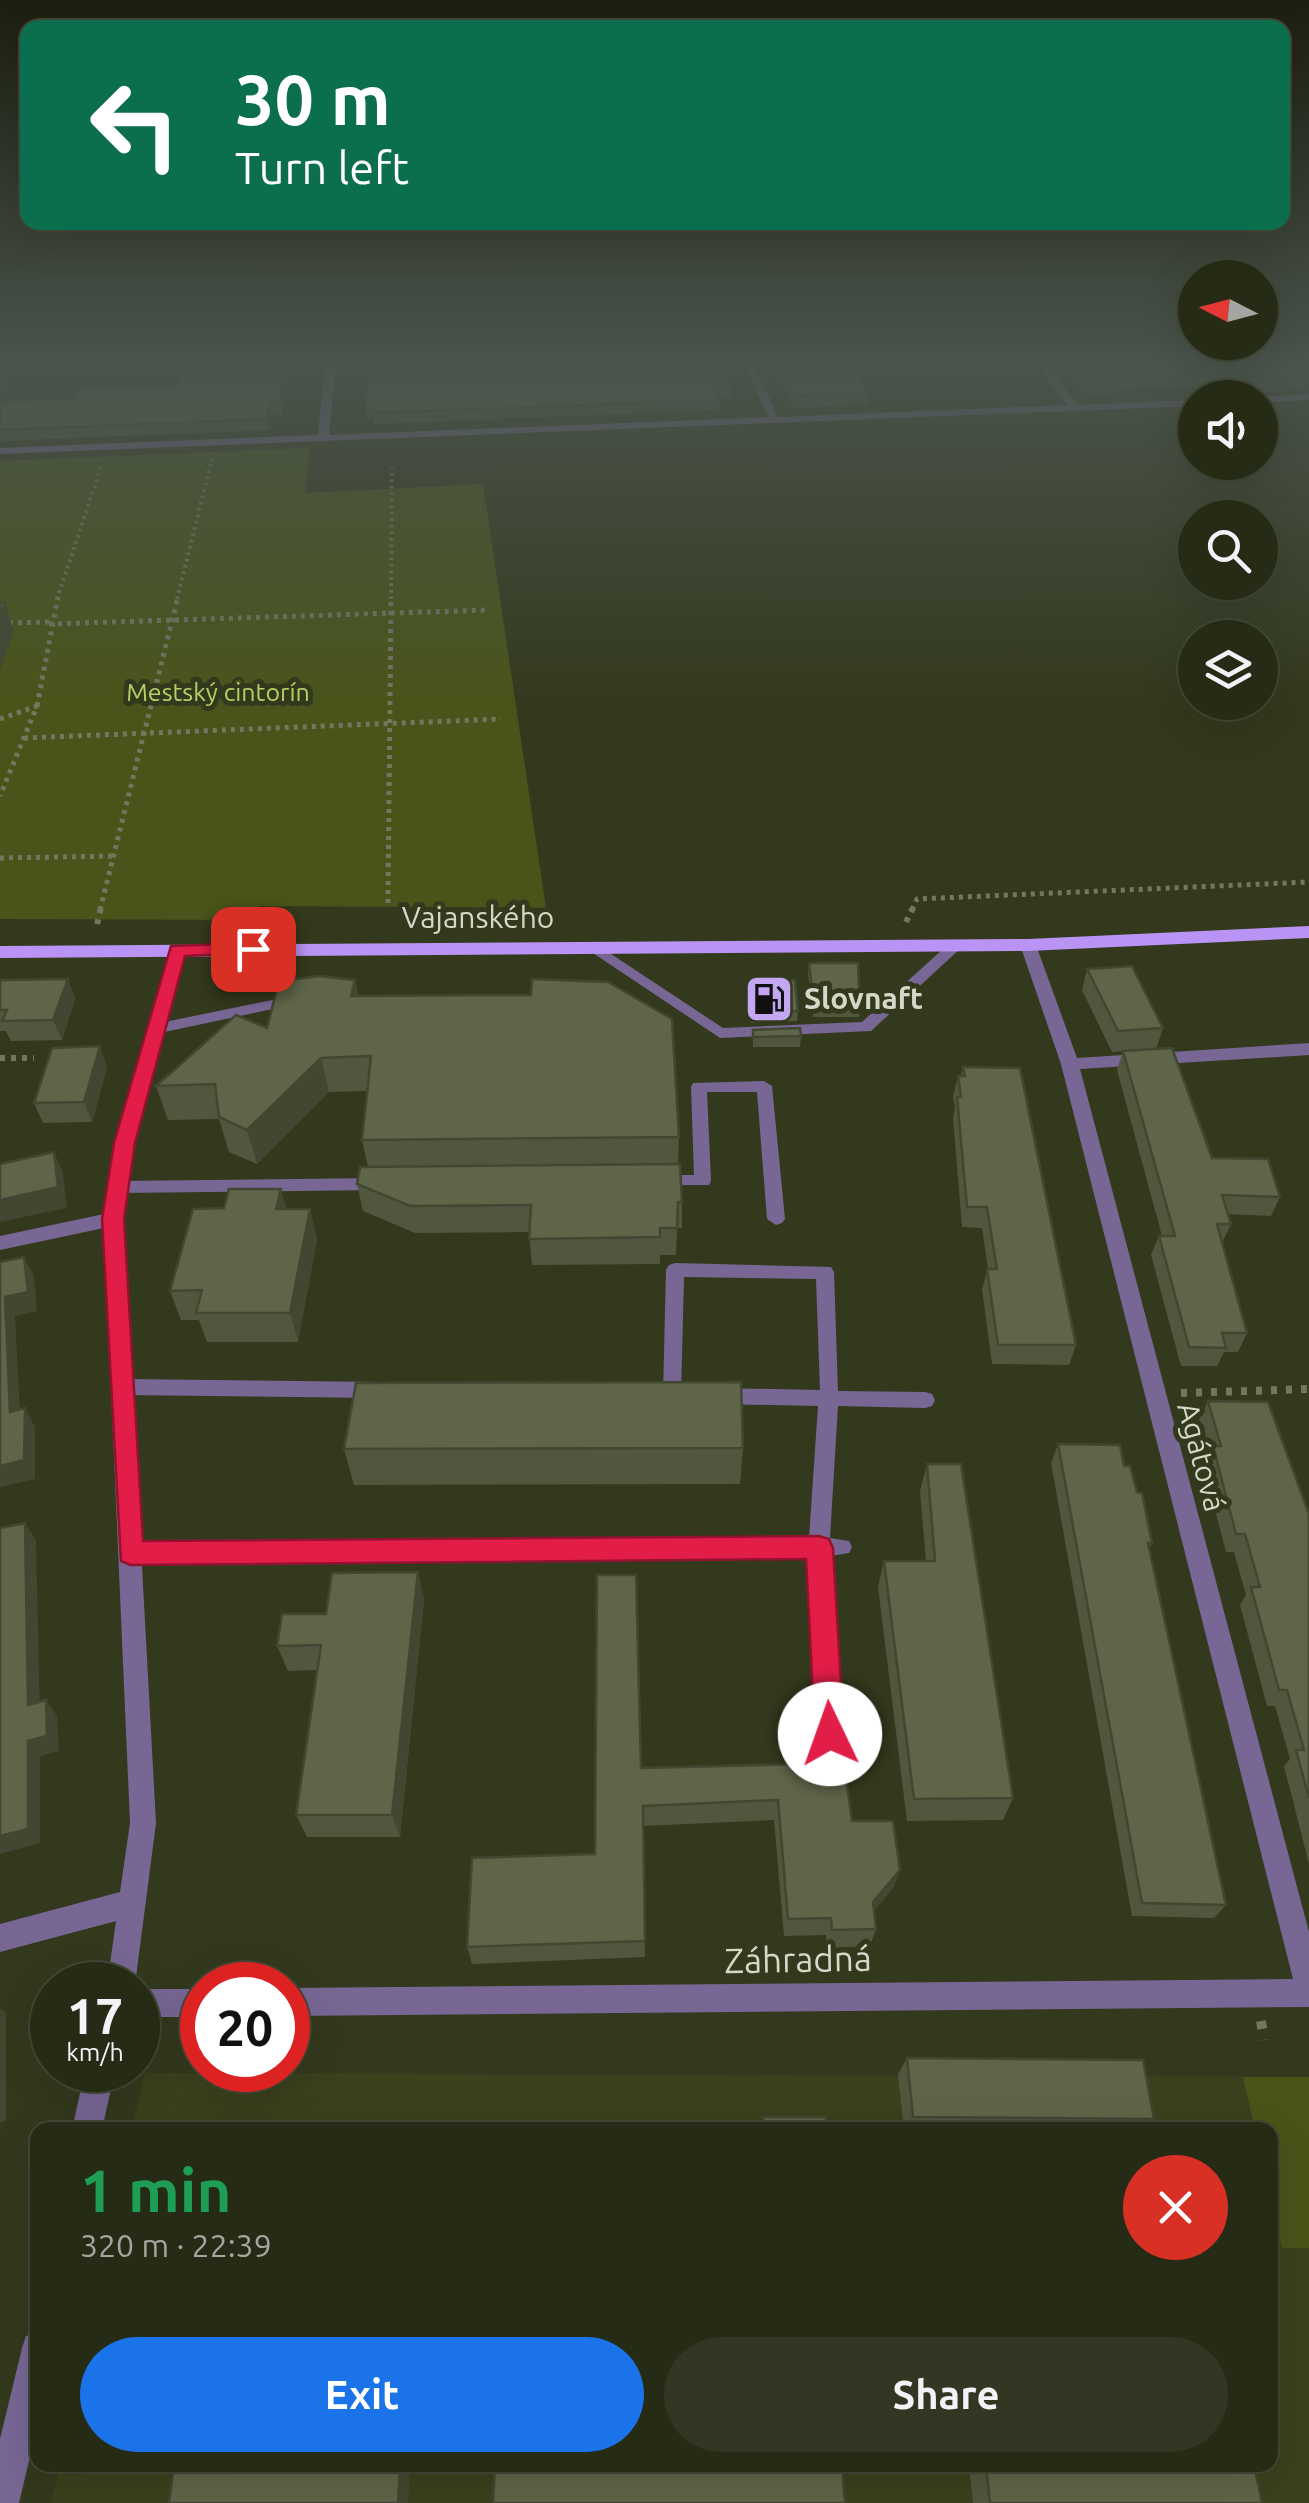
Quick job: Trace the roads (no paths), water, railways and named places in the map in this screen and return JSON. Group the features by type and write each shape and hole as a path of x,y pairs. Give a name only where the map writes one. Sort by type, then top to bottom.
{"main road":[{"name":"Vajanského","path":"0,952 1028,945 1309,932"}],"street":[{"name":"Agátová","path":"1028,945 1070,1064 1309,1990"},
{"path":"124,1962 143,1823 113,1219 124,1143 178,950"},
{"path":"1070,1064 1309,1049"},
{"path":"0,1243 113,1219"},
{"path":"0,1938 130,1903"},
{"name":"Záhradná","path":"310,2002 1309,1990"},
{"path":"89,2122 95,2092"},
{"path":"2,2503 30,2382"}],"lane":[{"path":"591,947 720,1033 866,1028 957,944"},
{"path":"155,1028 311,1000"},
{"path":"646,1182 703,1181 699,1087 764,1086 776,1219"},
{"path":"118,1187 398,1184"},
{"path":"832,1770 819,1548 829,1398 824,1272 674,1270 662,1395 829,1398 925,1400"},
{"path":"122,1387 409,1390"},
{"path":"130,1553 842,1547"}],"place":[{"name":"Slovnaft","path":"769,999"}],"park label":[{"name":"Mestský cintorín","path":"218,692"}]}
